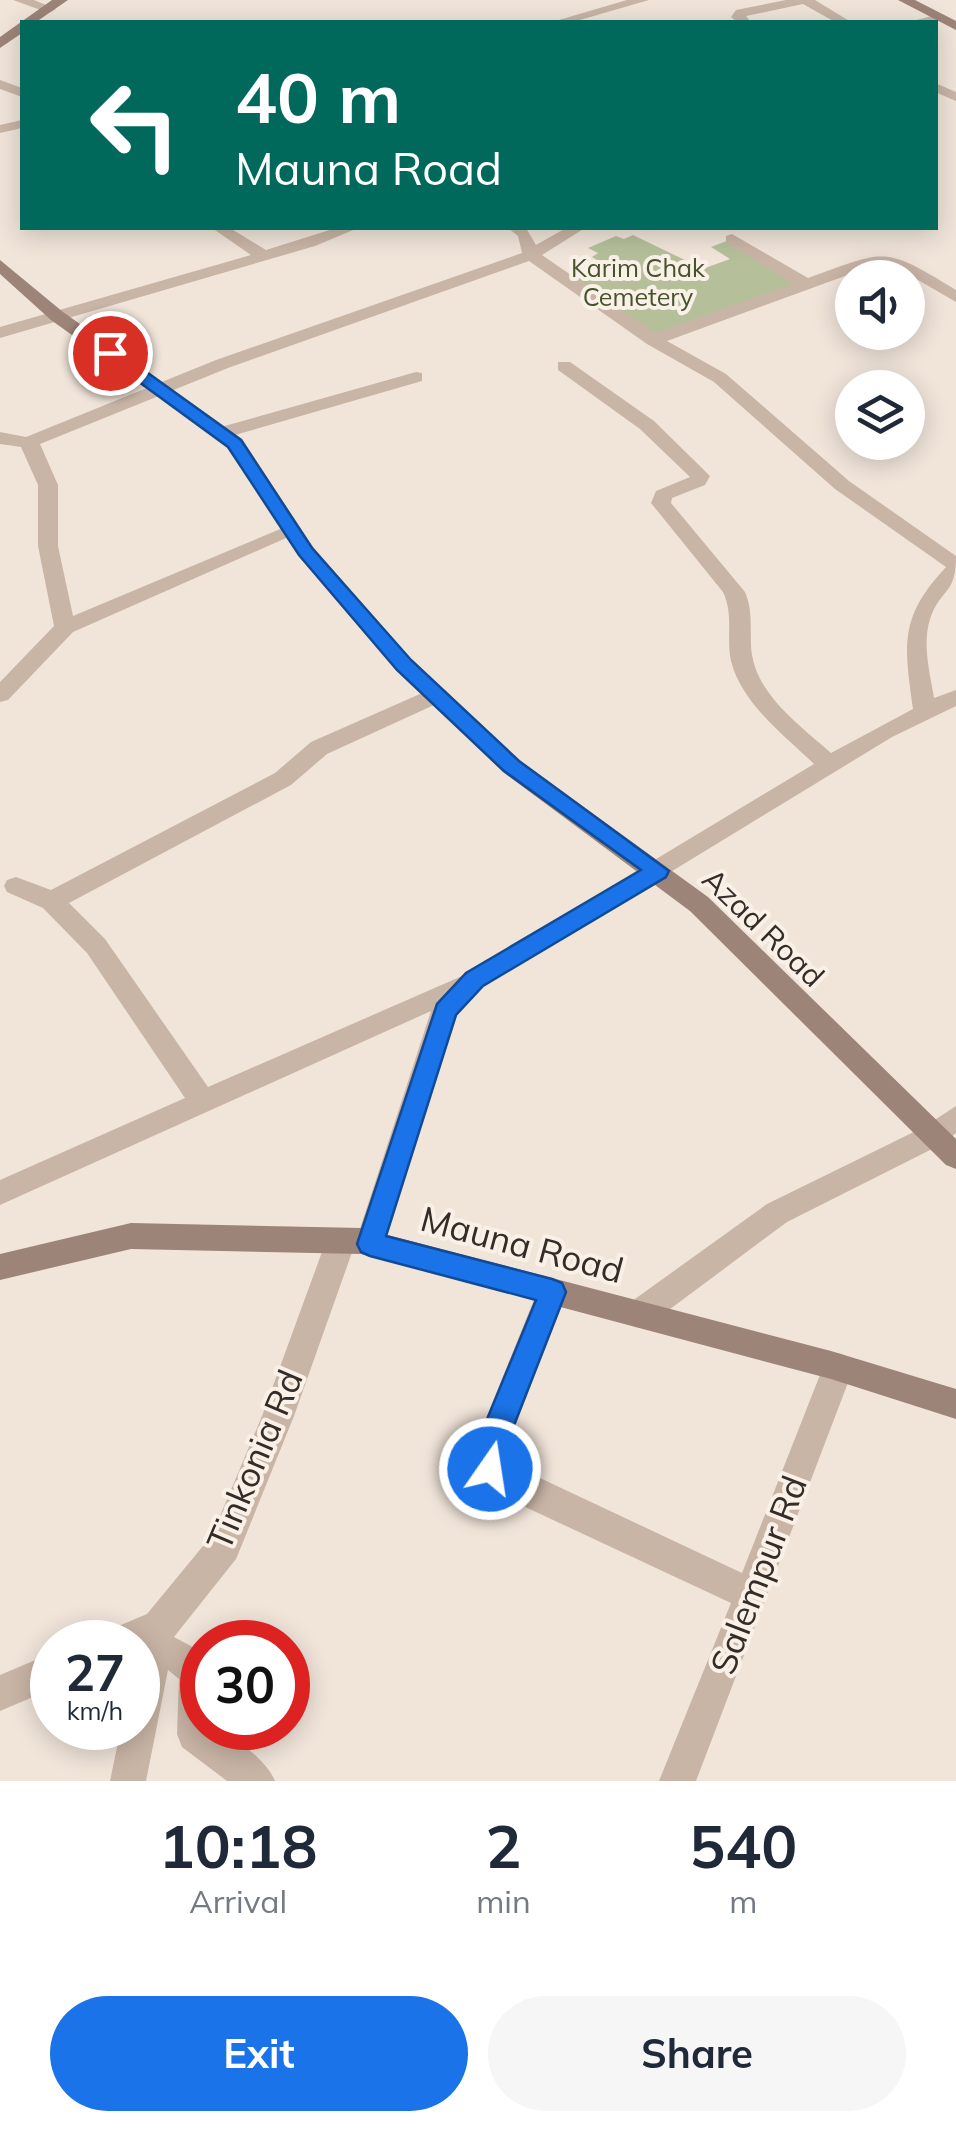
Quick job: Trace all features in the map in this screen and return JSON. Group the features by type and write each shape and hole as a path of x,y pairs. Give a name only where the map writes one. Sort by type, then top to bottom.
{"street":[{"path":"20,0 54,4"},
{"path":"567,20 642,0"},
{"path":"739,14 805,0 840,20"},
{"path":"905,0 956,26"},
{"path":"31,20 54,4"},
{"path":"928,20 939,18"},
{"path":"0,44 20,29"},
{"path":"223,230 264,256"},
{"path":"0,333 344,230"},
{"path":"519,230 525,234 531,255 652,340 720,378 842,485 956,567 925,601 917,618 915,637 925,712"},
{"path":"0,438 30,443 222,364 531,255 575,230"},
{"path":"732,239 805,284"},
{"path":"652,340 877,259 889,259 956,297"},
{"name":"Azad Road","path":"0,266 57,316 234,443 292,532 392,651 436,696 512,766 699,904 945,1126 956,1156"},
{"path":"564,366 646,425 700,476 663,495 661,503 736,594 742,617 742,659 758,690 830,765"},
{"path":"220,432 416,377"},
{"path":"30,443 48,486 48,546 64,626"},
{"path":"0,695 64,626 292,532"},
{"path":"52,901 283,780 319,748 436,696"},
{"path":"0,1192 474,979 830,765 956,696"},
{"path":"5,886 52,901 96,946 203,1102"},
{"name":"Tinkonia Rd","path":"160,1621 224,1547 356,1242 446,1010 474,979"},
{"path":"639,1314 777,1213 945,1126"},
{"name":"Mauna Road","path":"0,1267 131,1236 356,1242 838,1367 956,1404"},
{"path":"552,1292 489,1451 490,1469 503,1480 751,1595"},
{"name":"Salempur Rd","path":"677,1781 838,1367"},
{"path":"160,1646 186,1660 197,1673 193,1719 199,1740 257,1781"},
{"path":"0,1694 30,1681"},
{"path":"128,1781 132,1750"}],"green space":[{"name":"Karim Chak Cemetery","path":"633,235 687,261 680,265 694,272 730,259 711,247 732,239 805,284 653,340 565,279 602,263 592,257 598,253 588,248 616,236 624,239"}],"route":[{"path":"110,353 234,443 305,551 436,696 512,766 658,871 474,979 446,1010 370,1244 552,1292 489,1451 490,1469"}]}
